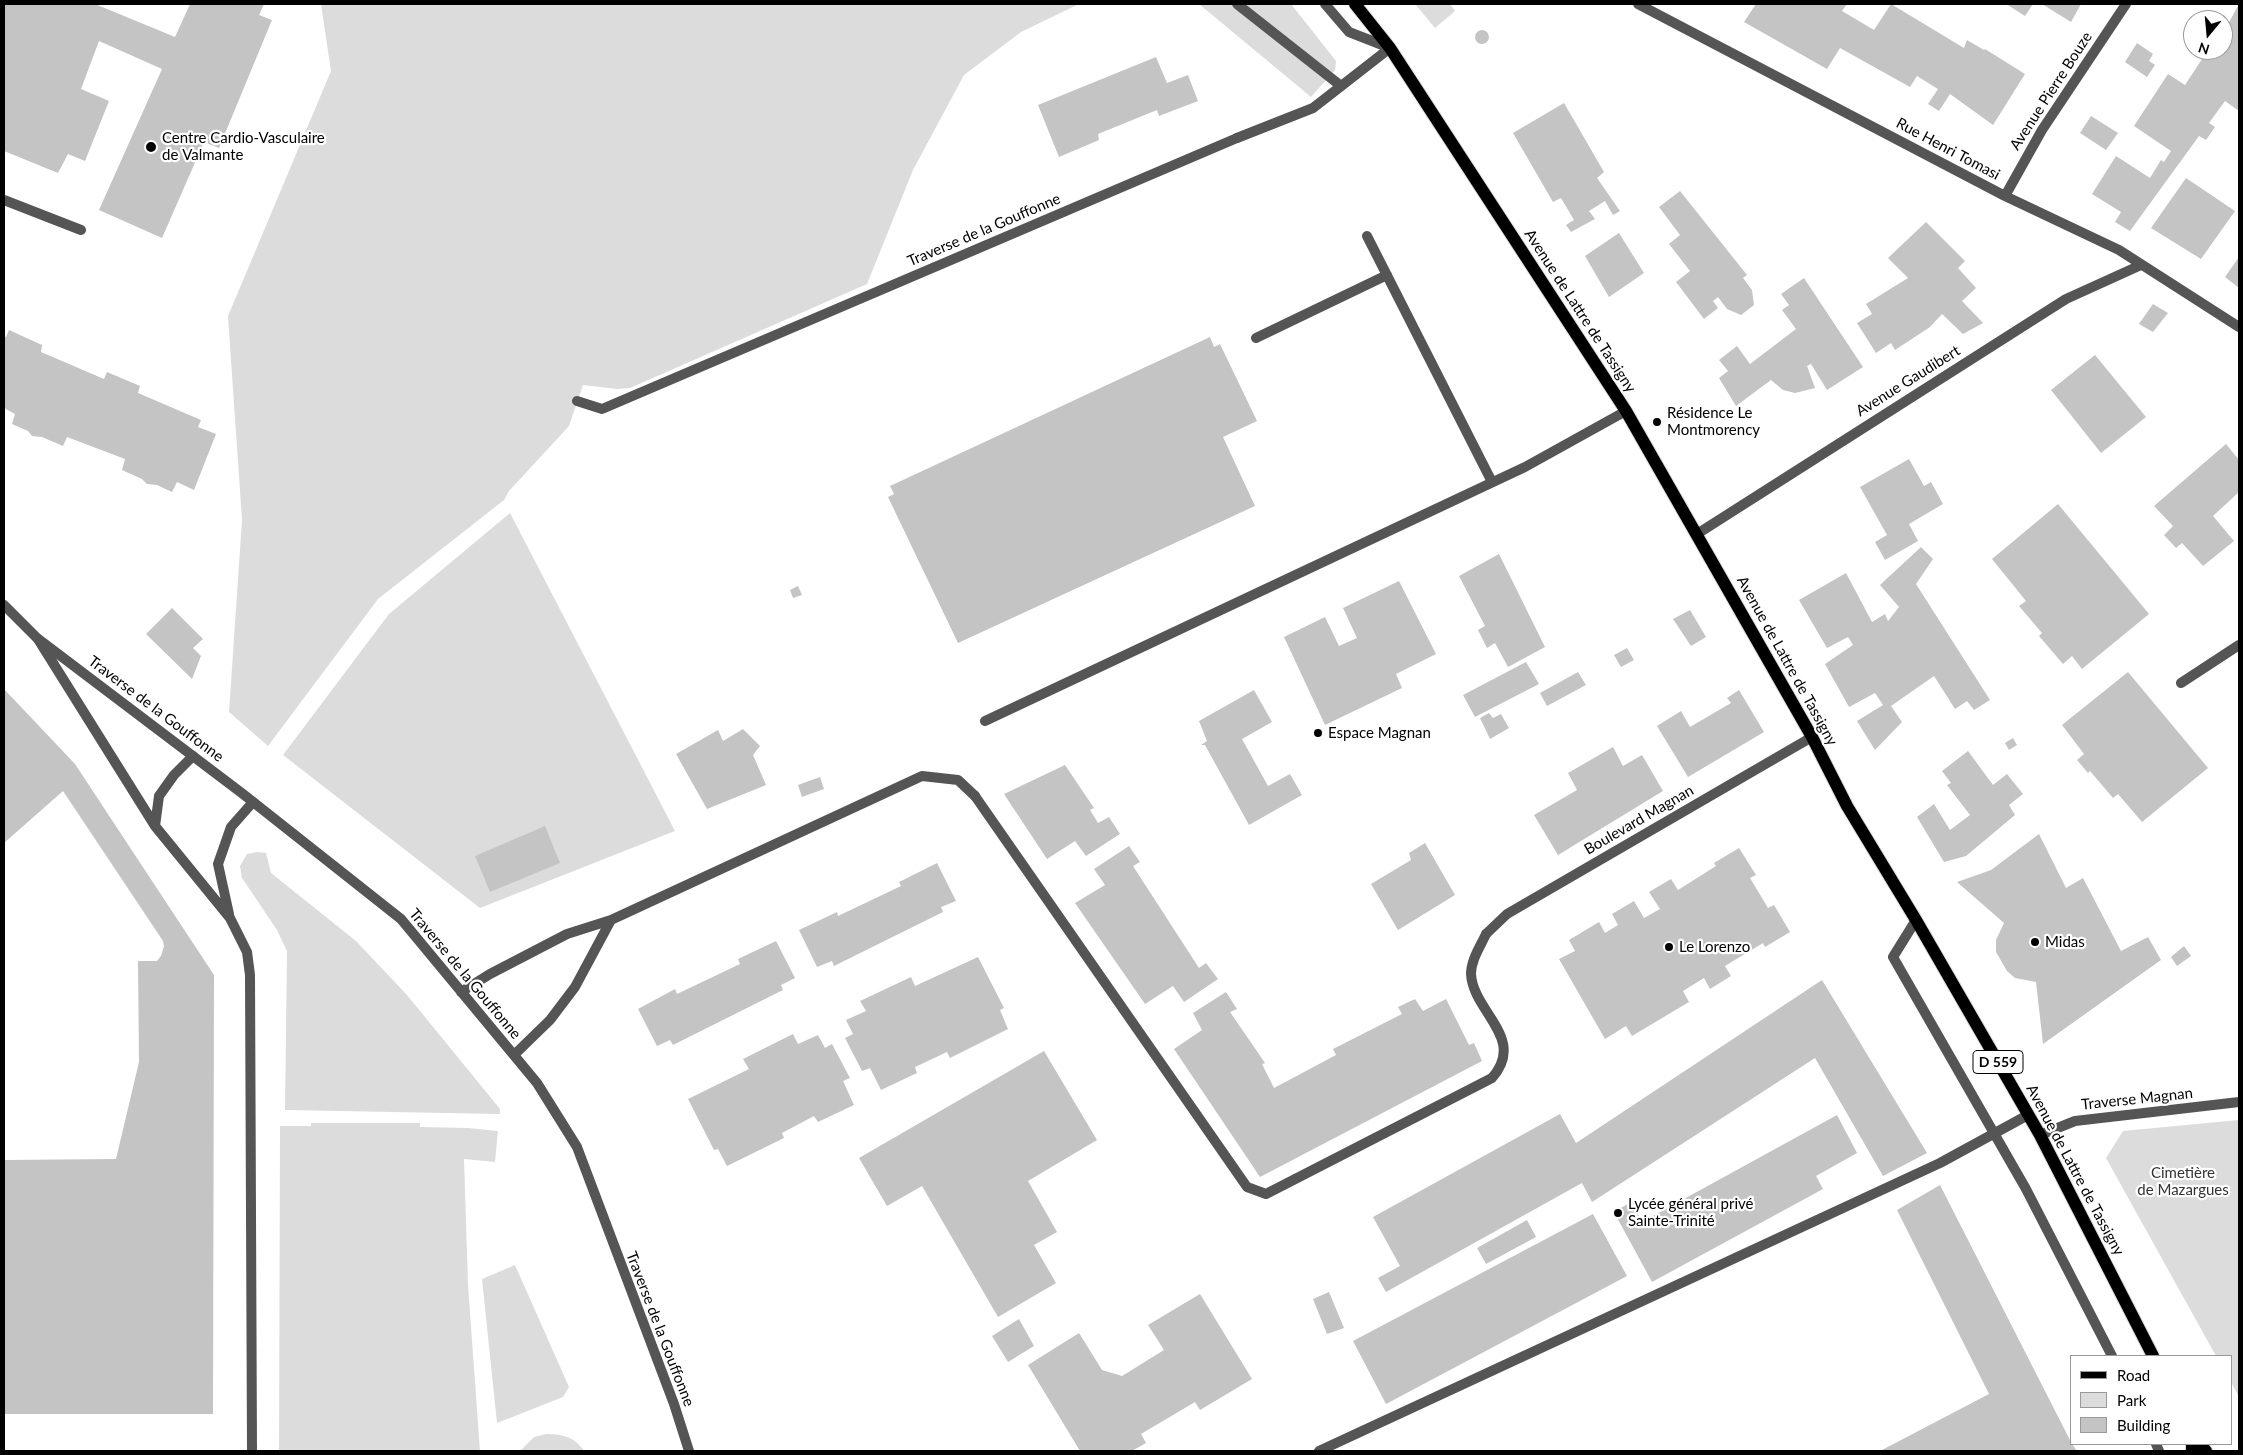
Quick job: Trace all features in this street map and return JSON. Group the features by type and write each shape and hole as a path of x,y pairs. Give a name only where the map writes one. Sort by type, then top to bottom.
{"main road":[{"name":"Avenue de Lattre de Tassigny","path":"1354,4 1390,48 1626,411 1812,737 1847,806 1916,920 2040,1135 2152,1355"}],"street":[{"path":"1237,4 1341,86"},
{"path":"1325,4 1349,32 1390,48"},
{"name":"Rue Henri Tomasi","path":"1638,4 2005,196 2119,250 2239,327"},
{"name":"Avenue Pierre Bouze","path":"2005,196 2042,130 2126,4"},
{"name":"Traverse de la Gouffonne","path":"576,401 602,409 1237,138 1313,108 1390,48"},
{"path":"4,200 81,230"},
{"path":"1367,236 1492,482"},
{"name":"Avenue Gaudibert","path":"1697,534 2066,299 2141,265"},
{"path":"1256,338 1387,275"},
{"path":"985,721 1492,482 1582,437 1626,411"},
{"name":"Traverse de la Gouffonne","path":"4,605 37,638 253,802 401,919 538,1083 577,1147 674,1404 689,1451"},
{"path":"37,638 155,826 230,918 247,952 250,975 252,1451"},
{"path":"2180,683 2239,645"},
{"name":"Boulevard Magnan","path":"611,920 922,776 958,780 975,796 1247,1187 1266,1194 1492,1078 1501,1069 1504,1052 1500,1031 1475,990 1471,973 1474,960 1486,934 1507,914 1812,737"},
{"path":"155,826 159,796 174,775 193,756"},
{"path":"230,918 218,864 231,827 253,802"},
{"path":"461,992 490,974 567,934 611,920"},
{"path":"514,1055 550,1020 575,987 611,920"},
{"path":"1916,920 1893,957 1995,1134 2111,1355"},
{"name":"Traverse Magnan","path":"2040,1135 2075,1121 2239,1102"},
{"path":"1319,1451 1931,1167 2028,1115"}],"green space":[{"path":"321,4 1079,4 1021,32 964,75 913,170 867,284 630,388 617,389 583,385 569,426 509,491 504,500 378,599 268,746 229,712 242,520 228,316 331,71"},
{"path":"1199,4 1291,4 1336,61 1335,70 1311,97"},
{"path":"1415,4 1450,4 1455,11 1435,28"},
{"path":"510,513 675,831 480,908 283,755 389,614"},
{"path":"266,853 271,873 356,941 407,995 500,1109 500,1114 285,1110 287,951 277,930 242,878 240,866 247,854"},
{"name":"Cimetière de Mazargues","path":"2239,1120 2239,1397 2233,1386 2233,1355 2215,1355 2106,1158 2123,1131"},
{"path":"311,1123 420,1123 420,1127 498,1131 495,1162 464,1159 468,1285 480,1451 279,1451 280,1126 311,1126"},
{"path":"515,1265 569,1387 563,1397 497,1423 482,1279"},
{"path":"546,1434 568,1437 577,1442 584,1451 520,1451 534,1437"}],"building":[{"path":"4,4 95,4 175,37 190,4 264,4 259,15 272,20 219,148 204,142 162,238 99,210 162,69 99,41 81,89 109,101 85,161 68,154 58,173 4,151"},
{"path":"1756,4 1847,4 1842,11 1874,30 1891,4 1964,48 1967,40 2025,74 1993,125 1950,94 1939,111 1928,104 1938,89 1917,76 1910,87 1840,48 1827,69 1744,22"},
{"path":"2006,4 2033,4 2025,16"},
{"path":"2042,4 2081,4 2071,22"},
{"path":"2239,4 2239,111 2225,101 2209,123 2215,127 2206,140 2199,136 2130,231 2115,222 2121,212 2092,194 2116,156 2150,178 2161,160 2164,162 2171,151 2134,126 2168,74 2185,85 2201,60 2233,60 2233,15"},
{"path":"1482,30 1487,32 1489,37 1487,42 1482,44 1477,42 1475,37 1477,32"},
{"path":"2137,43 2153,54 2149,61 2155,65 2147,77 2125,62"},
{"path":"1156,57 1167,83 1188,75 1198,101 1159,116 1157,110 1098,134 1099,140 1059,157 1038,105"},
{"path":"1564,103 1604,172 1597,178 1620,211 1613,215 1605,201 1589,211 1595,219 1571,232 1566,225 1574,220 1561,198 1553,202 1513,133"},
{"path":"2091,116 2118,133 2106,150 2080,133"},
{"path":"2186,178 2235,211 2201,259 2151,228"},
{"path":"1680,191 1747,275 1743,278 1752,290 1754,305 1741,315 1727,309 1718,297 1713,301 1718,308 1704,319 1676,282 1690,271 1669,244 1680,235 1659,207"},
{"path":"1926,222 1965,261 1958,268 1976,288 1962,301 1983,323 1963,334 1942,314 1930,327 1895,350 1891,343 1876,353 1857,323 1872,314 1866,304 1908,278 1888,258"},
{"path":"1619,233 1644,273 1609,297 1585,256"},
{"path":"2239,257 2239,288 2225,277"},
{"path":"1804,278 1863,367 1827,390 1811,364 1807,366 1815,388 1795,393 1783,390 1771,380 1736,406 1719,378 1728,371 1719,360 1737,346 1750,364 1796,329 1782,310 1789,305 1781,294"},
{"path":"2153,304 2168,313 2153,332 2139,324"},
{"path":"9,330 42,345 41,352 104,379 107,372 140,386 138,393 201,420 198,427 216,434 194,490 177,482 172,492 157,485 147,484 142,479 122,470 125,459 67,437 63,446 42,437 32,436 28,431 12,424 15,414 4,408 4,336 6,337"},
{"path":"1210,337 1214,347 1220,344 1257,421 1223,437 1255,506 958,643 888,497 894,494 890,486"},
{"path":"2095,355 2146,417 2101,453 2051,390"},
{"path":"2226,444 2239,460 2239,492 2213,516 2234,541 2203,566 2182,543 2176,548 2164,535 2173,526 2154,506"},
{"path":"1909,459 1924,486 1931,482 1943,504 1909,524 1918,541 1885,560 1875,542 1887,535 1860,487"},
{"path":"2058,504 2149,614 2082,669 2072,656 2063,664 2039,636 2042,633 2019,606 2026,601 1992,559"},
{"path":"1921,547 1933,559 1916,584 1990,700 1974,710 1967,701 1955,709 1934,676 1891,706 1902,722 1875,750 1857,721 1883,705 1875,693 1849,707 1825,664 1853,645 1848,637 1827,648 1799,600 1846,573 1872,622 1885,614 1888,621 1899,607 1880,585"},
{"path":"1499,554 1545,647 1508,667 1495,643 1487,648 1478,630 1485,626 1459,576"},
{"path":"1399,581 1436,654 1396,674 1402,688 1325,725 1284,637 1325,617 1339,646 1357,638 1343,608"},
{"path":"798,586 802,595 793,598 790,590"},
{"path":"172,608 203,639 193,648 201,656 192,679 146,634"},
{"path":"1690,610 1706,637 1691,646 1673,619"},
{"path":"1627,648 1634,660 1621,667 1614,655"},
{"path":"1526,662 1539,684 1475,717 1463,695"},
{"path":"1578,672 1586,685 1547,706 1540,693"},
{"path":"2128,672 2208,768 2142,822 2118,794 2113,798 2090,771 2088,773 2077,760 2084,754 2062,725"},
{"path":"4,689 75,764 214,975 213,1414 4,1414 4,1160 116,1159 139,1062 138,961 157,961 161,956 164,946 163,941 63,791 4,843"},
{"path":"1254,690 1272,722 1242,739 1268,786 1290,774 1302,795 1249,825 1205,745 1201,745 1207,741 1199,721"},
{"path":"1739,690 1764,732 1688,777 1657,726 1681,711 1690,727 1731,703 1727,698"},
{"path":"1489,713 1493,718 1501,714 1509,728 1490,739 1480,718"},
{"path":"743,729 760,746 753,755 766,785 707,809 676,754 718,730 723,741"},
{"path":"2013,738 2017,745 2009,750 2005,743"},
{"path":"1613,747 1623,766 1642,755 1663,791 1558,855 1534,815 1577,790 1568,773"},
{"path":"1968,751 1993,785 2007,774 2023,794 2009,805 2015,815 1966,856 1944,862 1917,817 1934,804 1950,830 1970,815 1947,785 1951,783 1942,771"},
{"path":"1065,765 1094,808 1090,810 1098,823 1109,817 1120,834 1086,856 1075,841 1047,859 1004,794"},
{"path":"820,777 824,789 802,797 798,785"},
{"path":"545,826 560,863 490,892 475,856"},
{"path":"2039,834 2066,888 2083,878 2121,951 2148,937 2161,960 2043,1044 2036,982 2015,978 2007,971 1996,952 1996,940 2004,923 1957,882 1991,870"},
{"path":"1425,843 1455,895 1398,930 1371,884 1411,860 1409,853"},
{"path":"1129,846 1140,862 1133,866 1199,968 1206,963 1218,979 1184,1002 1173,986 1145,1004 1075,903 1105,885 1094,869"},
{"name":"Le Lorenzo","path":"1739,848 1756,875 1750,878 1768,908 1774,905 1790,932 1765,947 1763,943 1725,966 1731,976 1710,989 1704,978 1683,991 1689,1002 1632,1036 1626,1026 1605,1039 1559,959 1575,951 1569,940 1599,922 1605,933 1618,925 1612,914 1634,901 1644,918 1660,909 1649,892 1671,879 1678,890 1716,866 1714,863"},
{"path":"937,863 956,901 941,907 943,912 834,966 832,961 817,967 799,930 837,912 838,916 901,886 899,882"},
{"path":"776,941 795,978 781,985 783,990 673,1045 670,1040 657,1046 638,1009 675,989 677,994 740,964 738,959"},
{"path":"2184,946 2191,956 2177,966 2171,957"},
{"path":"978,957 1004,1008 1000,1010 1008,1029 950,1058 947,1052 915,1067 917,1073 881,1090 870,1068 862,1071 845,1038 853,1034 846,1020 866,1011 860,1001 911,977 915,986"},
{"path":"1822,980 1927,1153 1883,1176 1815,1058 1592,1202 1582,1183 1386,1292 1378,1278 1400,1266 1373,1217 1560,1114 1576,1143"},
{"path":"1226,992 1237,1009 1230,1012 1265,1063 1262,1064 1274,1088 1336,1055 1333,1049 1402,1014 1398,1007 1415,999 1423,1011 1446,999 1469,1045 1474,1043 1482,1061 1260,1177 1174,1049 1202,1030 1193,1013"},
{"path":"793,1034 798,1044 818,1035 825,1048 832,1044 850,1078 843,1081 854,1105 818,1122 814,1116 782,1133 784,1138 727,1166 718,1149 714,1150 688,1099 749,1069 743,1059"},
{"path":"1044,1051 1097,1140 1028,1181 1057,1232 1034,1245 1056,1283 998,1317 922,1186 887,1206 859,1158"},
{"path":"1837,1115 1857,1153 1816,1176 1823,1189 1652,1282 1614,1212 1631,1202 1642,1222"},
{"path":"1940,1185 2070,1440 2070,1445 2073,1445 2077,1451 1880,1451 1989,1394 1897,1210"},
{"path":"1593,1214 1627,1276 1386,1404 1353,1341"},
{"path":"1527,1220 1536,1237 1486,1264 1477,1248"},
{"path":"1329,1292 1344,1328 1327,1334 1313,1299"},
{"path":"1200,1294 1252,1379 1200,1410 1195,1402 1141,1434 1146,1443 1132,1451 1080,1451 1028,1365 1079,1333 1102,1370 1122,1376 1164,1350 1148,1325"},
{"path":"1019,1319 1034,1346 1008,1362 992,1336"}],"place":[{"name":"Centre Cardio-Vasculaire de Valmante","path":"151,147"},
{"name":"Résidence Le Montmorency","path":"1657,422"},
{"name":"Espace Magnan","path":"1318,733"},
{"name":"Midas","path":"2035,942"},
{"name":"Le Lorenzo","path":"1669,947"},
{"name":"Lycée général privé Sainte-Trinité","path":"1618,1213"}]}
